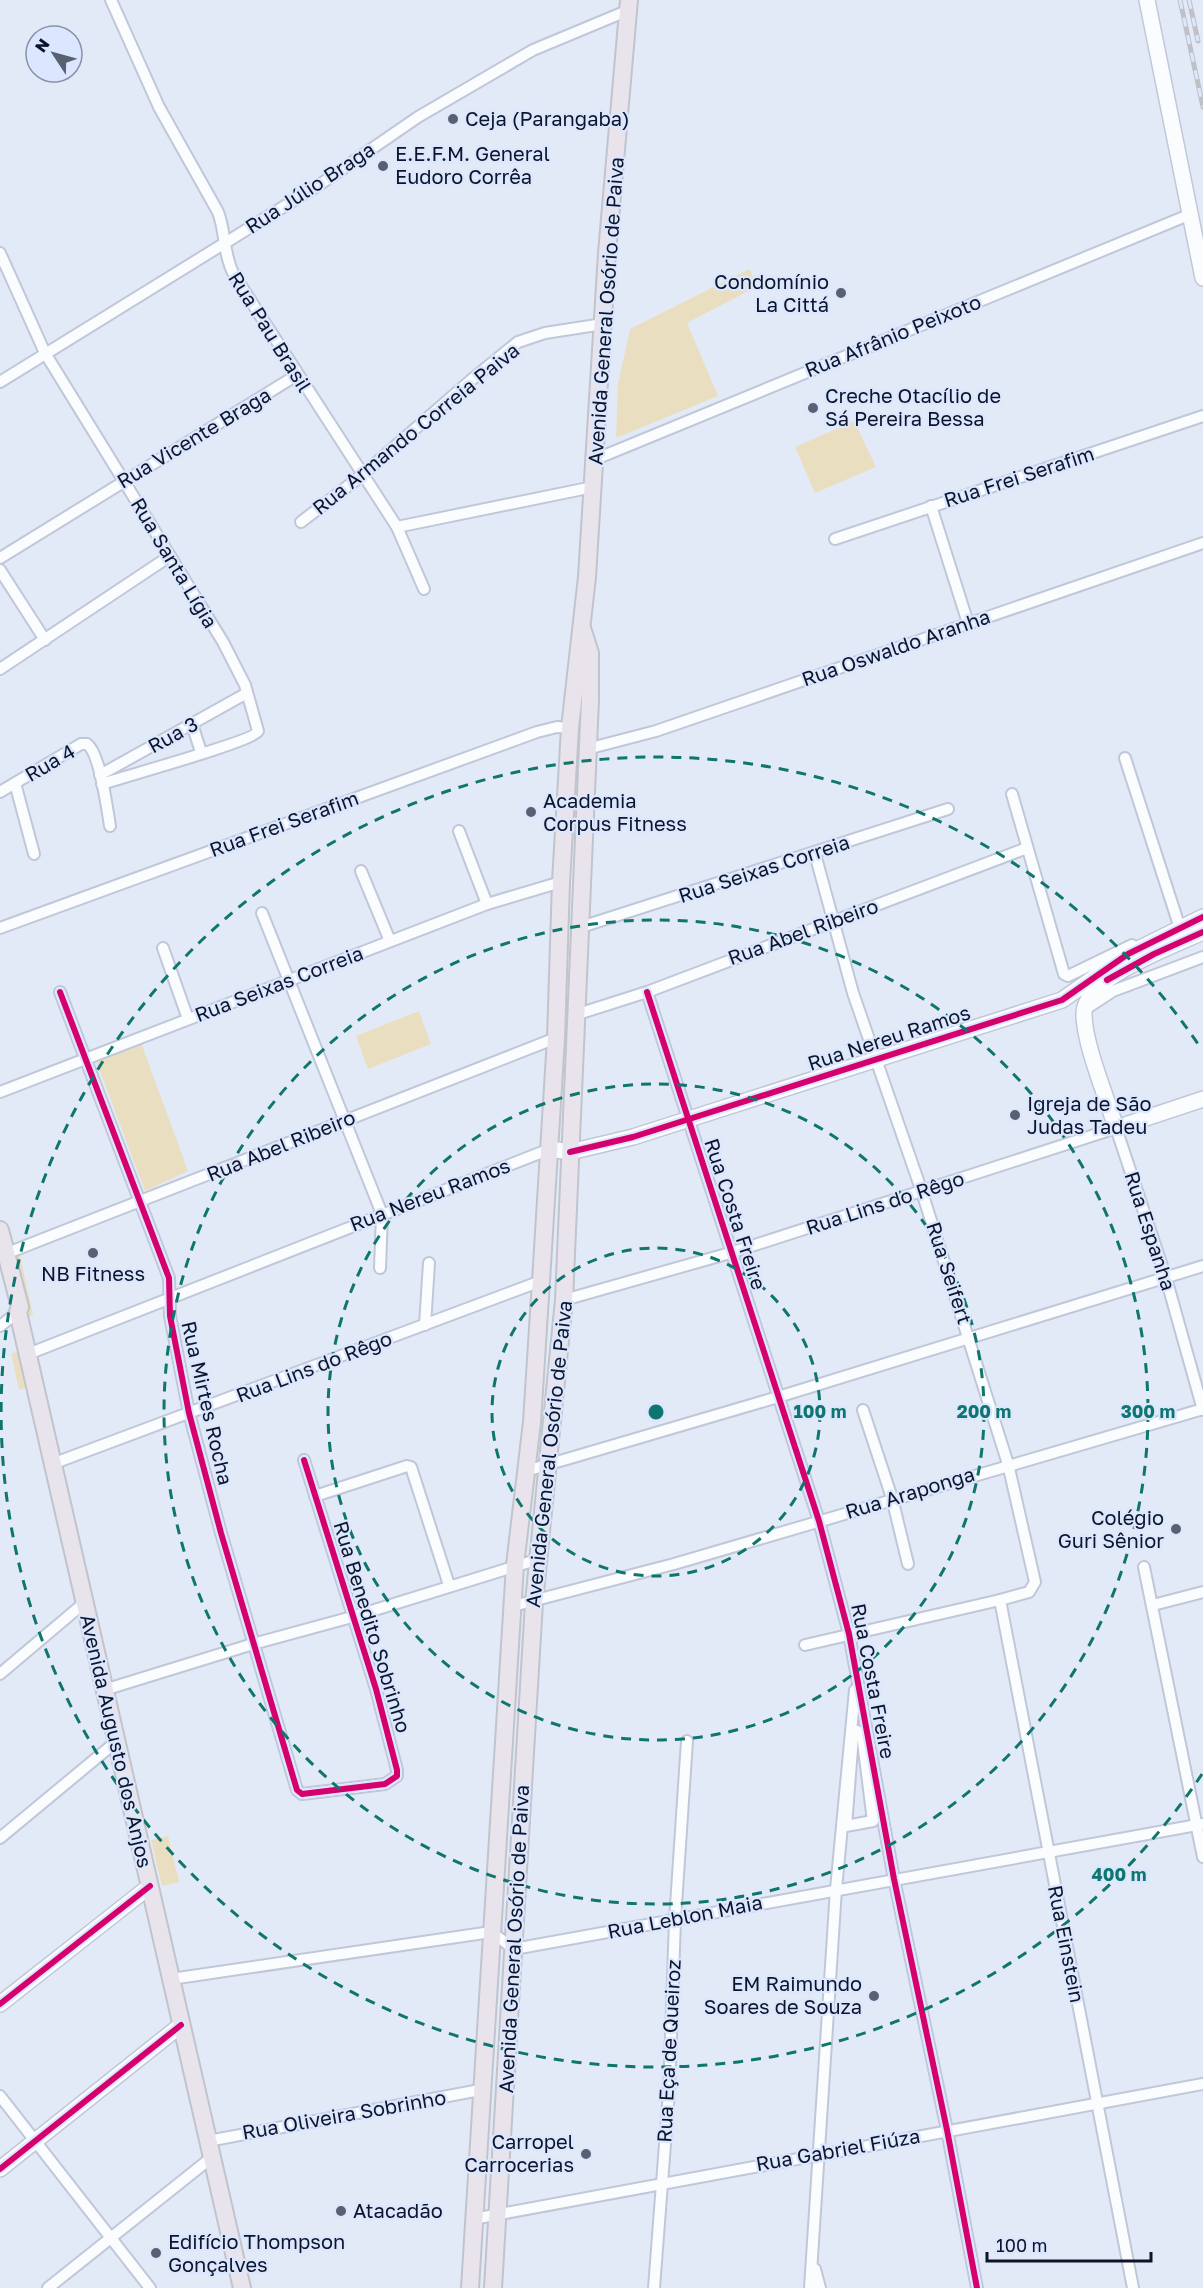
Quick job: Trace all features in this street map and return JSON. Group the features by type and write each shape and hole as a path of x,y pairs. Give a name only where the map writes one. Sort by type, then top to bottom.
{"main road":[{"name":"Avenida General Osório de Paiva","path":"470,2288 480,2090 515,1565 526,1471 550,1149 570,728 580,622 587,576 607,253 629,5"},
{"name":"Avenida General Osório de Paiva","path":"493,2288 534,1602 564,1300 578,1014 590,653 580,622"},
{"name":"Avenida Augusto dos Anjos","path":"0,1230 20,1307 18,1312 52,1464 242,2288"},
{"path":"507,1702 528,1702"}],"street":[{"name":"Rua Pau Brasil","path":"111,0 159,107 218,212 224,227 223,243 234,275 397,527 424,589"},
{"path":"1147,0 1203,278"},
{"name":"Rua Júlio Braga","path":"0,382 321,183 418,117 533,50 629,5"},
{"name":"Rua Afrânio Peixoto","path":"596,459 1191,214"},
{"name":"Rua Santa Lígia","path":"0,253 45,353 223,642 254,713 257,734 230,746 101,780"},
{"name":"Rua Armando Correia Paiva","path":"301,522 362,476 518,342 545,333 603,324"},
{"name":"Rua Vicente Braga","path":"3,557 124,479 297,375"},
{"name":"Rua Frei Serafim","path":"835,539 1203,416"},
{"path":"397,527 593,487"},
{"path":"931,506 968,623"},
{"name":"Rua Oswaldo Aranha","path":"587,749 656,731 1203,543"},
{"path":"0,545 3,557"},
{"path":"0,669 170,556"},
{"path":"0,570 45,640"},
{"name":"Rua 3","path":"101,780 247,693"},
{"path":"192,724 201,752"},
{"name":"Rua Frei Serafim","path":"0,928 537,732 557,727 570,728"},
{"name":"Rua 4","path":"0,792 83,743 90,745 101,780 110,826"},
{"path":"1125,758 1178,922"},
{"path":"15,783 34,854"},
{"path":"1012,794 1062,971 1068,976 1203,910"},
{"name":"Rua Seixas Correia","path":"581,927 948,810"},
{"path":"459,831 488,904"},
{"name":"Rua Abel Ribeiro","path":"578,1014 647,992 1027,848"},
{"name":"Rua Seifert","path":"815,854 853,993 878,1059 922,1192 1008,1464 1035,1582 1029,1592 1000,1600"},
{"path":"361,871 390,941"},
{"name":"Rua Seixas Correia","path":"0,1092 488,904 561,882"},
{"path":"262,913 342,1120 382,1214 380,1268"},
{"name":"Rua Nereu Ramos","path":"28,1354 145,1310 171,1297 550,1149 570,1152 633,1137 1062,1000 1203,917"},
{"name":"Rua Nereu Ramos","path":"1084,1010 1093,993 1107,980 1152,948 1203,932"},
{"path":"163,948 188,1019"},
{"path":"1084,1010 1113,991 1203,957"},
{"name":"Rua Mirtes Rocha","path":"60,992 170,1278 170,1316 189,1413 254,1644 300,1793"},
{"name":"Rua Costa Freire","path":"647,992 819,1521 849,1634 894,1879 948,2130 977,2288"},
{"name":"Rua Espanha","path":"1062,1000 1074,1006 1082,1033 1093,1054"},
{"name":"Rua Espanha","path":"1084,1010 1093,1054 1166,1278 1203,1409"},
{"name":"Rua Abel Ribeiro","path":"5,1254 556,1038"},
{"name":"Rua Lins do Rêgo","path":"564,1300 730,1253 1203,1099"},
{"path":"425,1325 429,1263"},
{"path":"526,1471 778,1397 1203,1266"},
{"name":"Rua Lins do Rêgo","path":"52,1464 541,1281"},
{"path":"0,1326 18,1312"},
{"name":"Rua Araponga","path":"513,1606 819,1521 1203,1409"},
{"path":"863,1410 892,1498 908,1563"},
{"name":"Rua Benedito Sobrinho","path":"300,1793 391,1783 397,1774 376,1689 304,1461"},
{"path":"315,1496 406,1466 411,1467 449,1585"},
{"path":"104,1690 539,1559"},
{"path":"1144,1567 1200,1824 1203,1857"},
{"path":"1153,1605 1203,1592"},
{"path":"805,1645 1000,1600"},
{"name":"Rua Einstein","path":"1000,1600 1133,2288"},
{"path":"0,1674 84,1603"},
{"path":"810,2288 836,1889 856,1678"},
{"path":"857,1731 862,1734 873,1821 846,1826 853,1736 857,1731"},
{"name":"Rua Eça de Queiroz","path":"654,2288 669,2092 675,1920 687,1741"},
{"path":"0,1838 117,1742"},
{"name":"Rua Leblon Maia","path":"514,1949 1200,1824"},
{"path":"0,2004 150,1886"},
{"path":"171,1979 491,1932 514,1949"},
{"path":"0,2169 181,2025"},
{"name":"Rua Gabriel Fiúza","path":"473,2218 1203,2084"},
{"name":"Rua Oliveira Sobrinho","path":"208,2141 480,2090"},
{"path":"0,2096 150,2288"},
{"path":"48,2288 212,2158"},
{"path":"813,2260 820,2288"}],"shaded area":[{"path":"749,269 758,286 687,323 718,396 616,438 618,384 630,329"},
{"path":"854,421 876,467 815,493 795,447"},
{"path":"419,1011 431,1044 368,1069 356,1036"},
{"path":"140,1040 188,1171 145,1191 95,1058"},
{"path":"60,1236 61,1239 20,1255 33,1315 29,1316 16,1253"},
{"path":"18,1352 26,1388 19,1390 11,1353"},
{"path":"168,1836 179,1882 162,1886 151,1840"}],"railway":[{"path":"1180,0 1203,107"},
{"path":"1189,0 1198,41"}],"cycle path":[{"path":"570,1152 633,1137 1062,1000 1128,954 1203,917"},
{"path":"1107,980 1154,954 1203,932"},
{"path":"60,992 169,1278 170,1316 189,1413 221,1533 297,1790 302,1794 385,1784 397,1776 376,1689 304,1460"},
{"path":"647,992 819,1521 849,1634 894,1879 947,2130 977,2288"},
{"path":"0,2004 150,1886"},
{"path":"0,2169 181,2025"}],"place":[{"name":"Ceja (Parangaba)","path":"453,119"},
{"name":"E.E.F.M. General Eudoro Corrêa","path":"383,166"},
{"name":"Condomínio La Cittá","path":"841,293"},
{"name":"Creche Otacílio de Sá Pereira Bessa","path":"813,408"},
{"name":"Academia Corpus Fitness","path":"531,812"},
{"name":"Igreja de São Judas Tadeu","path":"1015,1115"},
{"name":"NB Fitness","path":"93,1253"},
{"name":"Colégio Guri Sênior","path":"1176,1529"},
{"name":"EM Raimundo Soares de Souza","path":"874,1996"},
{"name":"Carropel Carrocerias","path":"586,2154"},
{"name":"Atacadão","path":"341,2211"},
{"name":"Edifício Thompson Gonçalves","path":"156,2253"}]}
